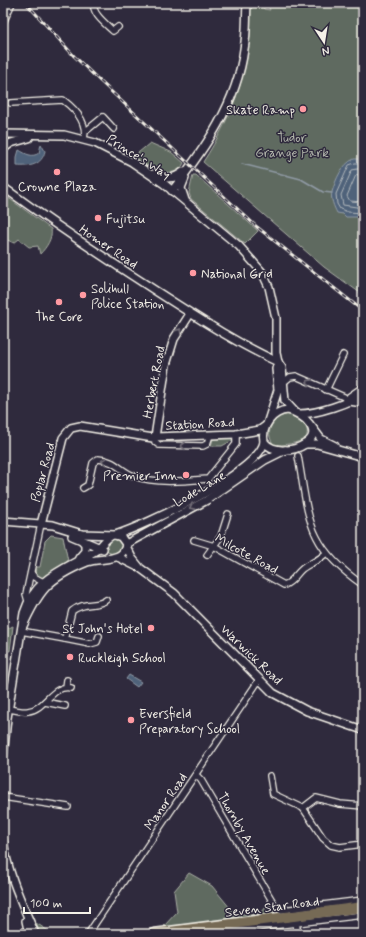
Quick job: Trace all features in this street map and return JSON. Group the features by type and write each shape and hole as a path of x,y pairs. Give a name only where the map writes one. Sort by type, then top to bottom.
{"highway":[{"name":"Seven Star Road","path":"154,934 288,918 363,907"}],"main road":[{"path":"172,191 192,165 219,122 237,81 244,50 246,4"},
{"name":"Prince's Way","path":"3,134 64,135 95,143 139,168 187,202 216,226 252,259 266,280 272,296 276,318 276,346 278,362"},
{"name":"Prince's Way","path":"3,150 12,143 39,135"},
{"path":"139,168 168,179 175,178 192,165"},
{"path":"187,202 182,194 182,187 192,165"},
{"name":"Homer Road","path":"4,187 110,262 190,314 263,356 278,362"},
{"name":"Herbert Road","path":"155,437 166,365 174,339 190,314"},
{"path":"274,402 274,373 269,362 263,356 272,351 276,346"},
{"path":"278,362 282,368 285,401 311,426 321,439 346,451"},
{"path":"278,362 276,369 278,390 266,425 264,441 271,448 284,450 305,444 317,444 363,457"},
{"path":"347,401 350,397 363,388"},
{"path":"266,425 279,413 284,411 297,413 321,411 347,401 355,400 363,393"},
{"path":"347,401 363,403"},
{"path":"305,444 311,436 311,426 315,417 321,411"},
{"name":"Station Road","path":"71,428 80,426 140,435 144,434 155,437 246,433 266,425"},
{"name":"Poplar Road","path":"41,524 63,438 71,428"},
{"name":"Station Road","path":"246,433 264,441"},
{"name":"Lode Lane","path":"114,535 141,526 214,488 258,454 264,441"},
{"name":"Lode Lane","path":"126,545 207,500 265,460 284,450"},
{"path":"3,521 52,525 82,534 114,535 121,537 126,545 124,551 116,557 89,562 64,573 48,584 37,596 21,629"},
{"path":"41,524 102,546 108,555 116,557"},
{"path":"3,758 21,629 28,602 43,582 75,561 102,546 114,535"},
{"path":"75,561 85,551 85,544 80,538"},
{"name":"Warwick Road","path":"126,545 132,558 140,568"},
{"name":"Warwick Road","path":"116,557 140,568 174,593 259,680 283,699 307,711 363,730"},
{"path":"3,841 4,860 35,934"},
{"path":"25,913 29,934"}],"street":[{"path":"3,23 12,3"},
{"path":"94,3 94,8 97,14 109,27 113,31 118,27"},
{"path":"11,103 63,100 73,107 86,131"},
{"path":"84,139 86,131 103,117 114,129"},
{"path":"326,390 343,354"},
{"path":"284,382 290,377 296,376 344,397 347,401"},
{"path":"83,488 88,485 93,463 98,460 109,461 132,476 142,479 208,480 236,444 236,434"},
{"path":"155,437 155,442 159,446 203,446 207,444 210,435"},
{"path":"298,456 310,521 314,534 326,553 346,574 363,585"},
{"path":"207,555 221,536 228,514"},
{"path":"28,602 26,594 41,524"},
{"name":"Milcote Road","path":"194,540 214,546 284,585 289,583 303,568 315,562 326,553"},
{"path":"31,573 34,577 43,582"},
{"path":"65,638 72,611 83,604 103,602 106,600"},
{"path":"21,629 92,644 97,642 98,636"},
{"path":"9,709 28,711 44,702 57,689 68,687 67,680"},
{"name":"Manor Road","path":"88,934 259,680"},
{"path":"44,702 65,706"},
{"name":"Thornby Avenue","path":"196,775 201,780 273,904"},
{"path":"270,776 273,794 303,808 323,838 331,845 340,847 363,844"},
{"path":"3,797 68,807"},
{"path":"303,808 316,798 340,804 363,806"},
{"name":"Seven Star Road","path":"273,904 277,909 282,910 363,900"},
{"name":"Seven Star Road","path":"204,934 363,915"},
{"path":"296,923 298,934"}],"green space":[{"name":"Tudor Grange Park","path":"250,3 262,3 264,9 270,10 267,3 363,3 363,295 324,267 203,162 224,126 240,86 249,45 251,24"},
{"path":"150,143 171,152 184,163 174,172 167,172 152,168 133,157"},
{"path":"193,175 196,175 258,231 245,244 191,199 189,193"},
{"path":"3,194 51,229 51,236 47,246 40,254 38,246 29,247 19,239 14,243 3,238"},
{"path":"289,414 297,417 304,423 307,430 306,438 295,443 274,445 270,435 272,425 279,418"},
{"path":"233,438 233,440 222,446 211,446 213,439"},
{"path":"51,535 63,537 68,561 40,579 35,575 36,567 40,567 45,541"},
{"path":"114,538 121,543 122,546 117,553 114,554 107,549 106,546 111,539"},
{"path":"13,626 10,651 3,650 4,628"},
{"path":"189,873 212,886 235,914 260,914 268,905 280,913 363,901 363,905 289,915 166,927 164,926 177,912 174,891"},
{"path":"36,923 50,932 73,932 78,934 40,934"}],"water":[{"path":"41,144 45,151 38,162 26,166 17,166 19,150 27,154 34,155 39,153"},
{"path":"354,159 363,159 363,217 346,217 343,214 337,213 332,200 332,192 340,172 346,164"},
{"path":"129,675 141,682 137,687 126,679"}],"waterway":[{"path":"242,164 301,179 323,192 332,193"}],"railway":[{"path":"26,3 74,56 257,227 363,311"}],"place":[{"name":"Skate Ramp","path":"303,109"},
{"name":"Crowne Plaza","path":"57,172"},
{"name":"Fujitsu","path":"98,218"},
{"name":"National Grid","path":"193,273"},
{"name":"Solihull Police Station","path":"83,295"},
{"name":"The Core","path":"59,302"},
{"name":"Premier Inn","path":"186,475"},
{"name":"St John's Hotel","path":"151,628"},
{"name":"Ruckleigh School","path":"70,657"},
{"name":"Eversfield Preparatory School","path":"131,720"}]}
